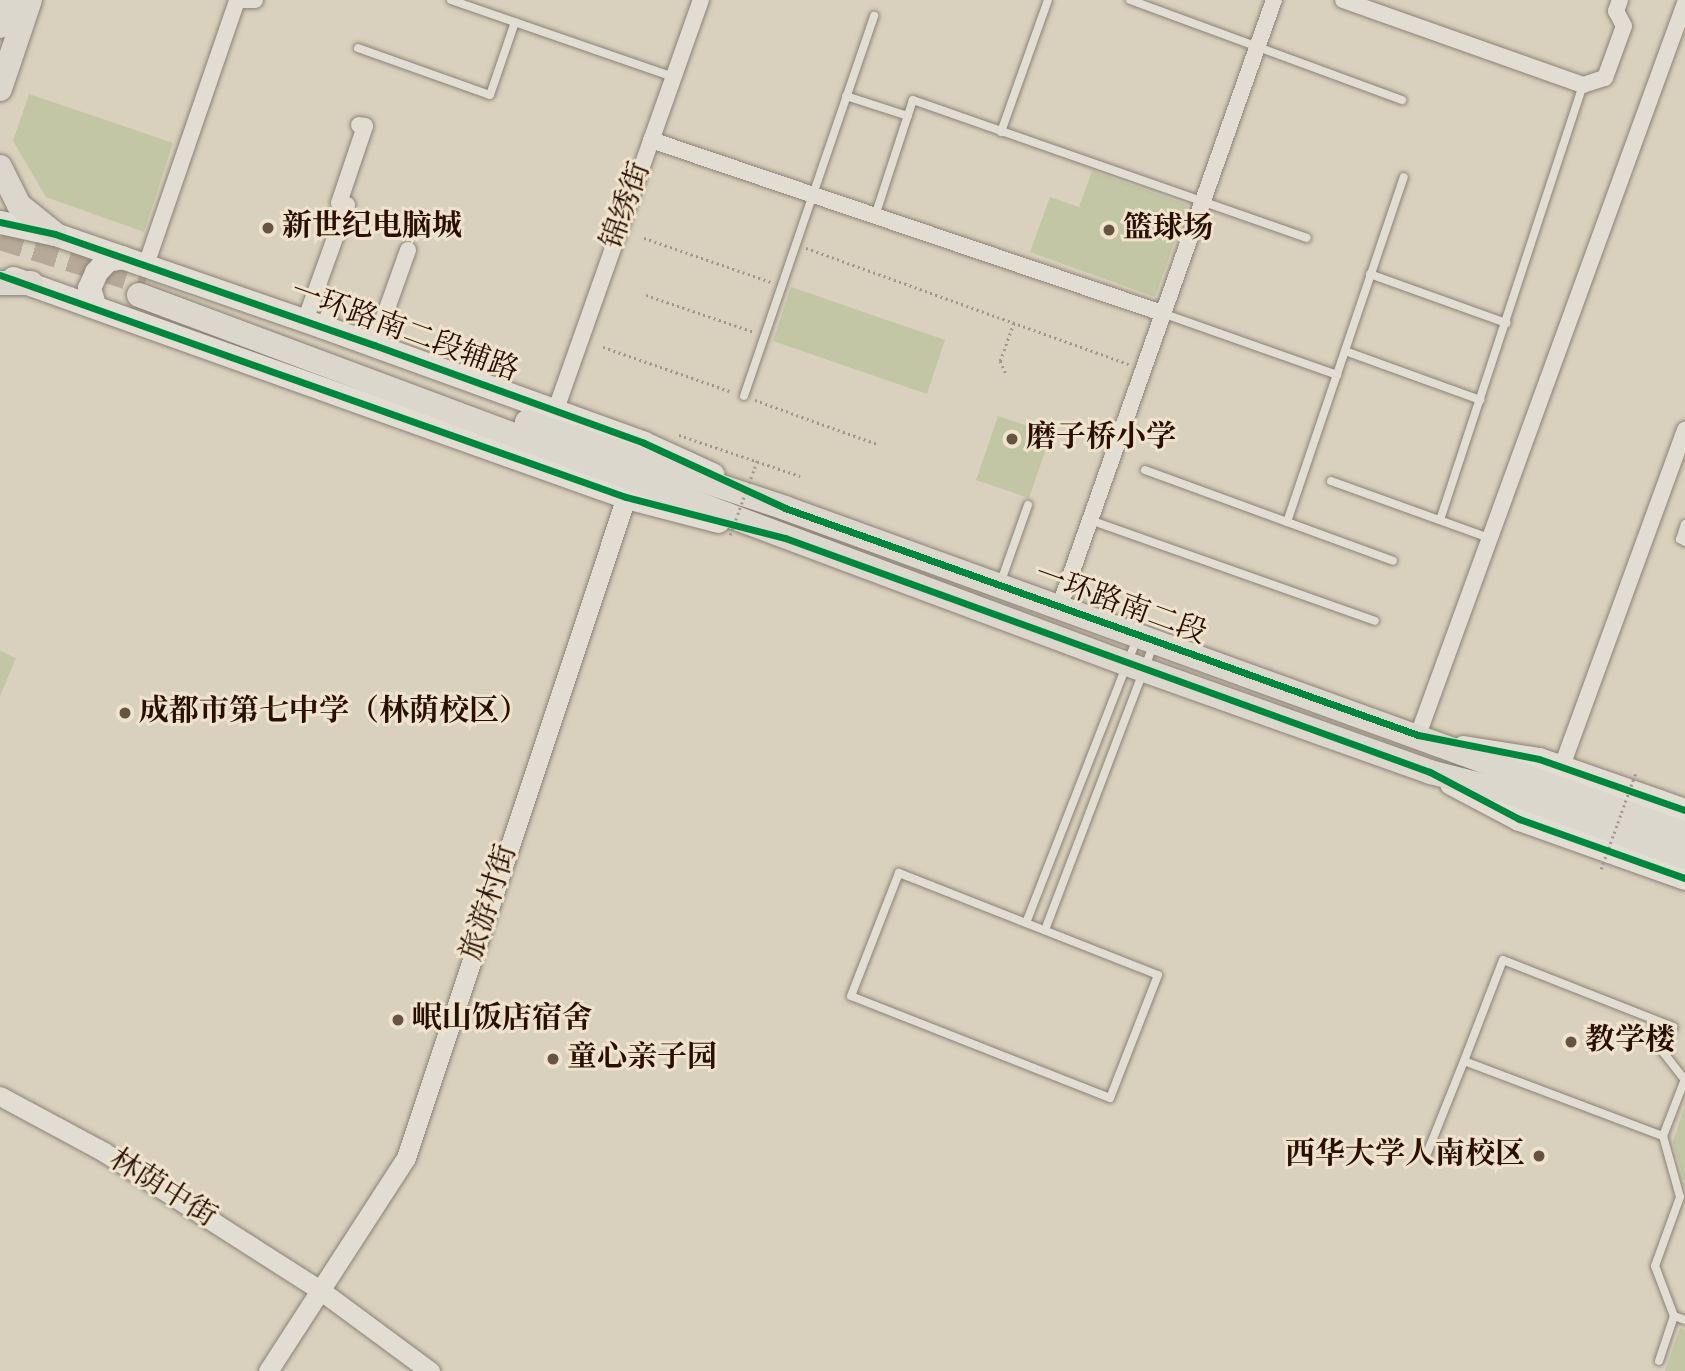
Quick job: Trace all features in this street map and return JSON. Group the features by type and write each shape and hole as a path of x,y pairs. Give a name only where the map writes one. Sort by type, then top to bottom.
{"main road":[{"path":"0,89 11,8"},
{"path":"0,167 19,205 55,234"},
{"name":"一环路南二段辅路","path":"0,222 55,234 122,257 143,281 315,324 644,443 785,508"},
{"path":"94,305 89,288 96,271 107,260 122,257"},
{"path":"0,275 94,305 626,497 785,538"},
{"name":"一环路南二段","path":"143,281 447,395 785,508 999,587 1442,743 1685,834"},
{"name":"一环路南二段","path":"143,281 785,538 1430,772 1508,792 1685,857"},
{"path":"0,283 31,283"},
{"path":"1442,743 1562,766 1685,810"},
{"path":"1430,772 1519,819 1685,877"}],"street":[{"path":"143,281 239,0 255,0"},
{"name":"锦绣街","path":"555,412 701,0"},
{"path":"1059,608 1274,0"},
{"path":"1343,0 1583,85 1605,78 1625,26 1616,11 1620,0"},
{"path":"1418,735 1492,539 1685,3"},
{"path":"315,324 347,205 339,203 365,126 359,125"},
{"path":"651,140 1162,313"},
{"path":"374,345 408,250"},
{"path":"315,324 333,304"},
{"path":"1562,766 1685,430"},
{"name":"旅游村街","path":"268,1371 407,1158 626,497"},
{"name":"林荫中街","path":"0,1096 104,1152 320,1290 430,1371"}],"lane":[{"path":"451,0 673,77"},
{"path":"1002,132 1048,0"},
{"path":"1130,0 1402,100"},
{"path":"744,396 874,16"},
{"path":"358,48 490,95 515,22"},
{"path":"1440,520 1583,85"},
{"path":"846,96 908,116"},
{"path":"875,216 913,100 1307,238"},
{"path":"1287,522 1404,177"},
{"path":"1370,274 1506,323"},
{"path":"1162,313 1337,375"},
{"path":"1345,351 1480,400"},
{"path":"1145,470 1393,561"},
{"path":"1331,481 1492,539"},
{"path":"999,587 1028,505"},
{"path":"1090,520 1375,621"},
{"path":"1685,524 1680,540 1685,541"},
{"path":"1026,923 1146,639"},
{"path":"1045,930 1146,639"},
{"path":"899,873 1045,930 1158,975 1111,1098 851,996 899,873"},
{"path":"1426,1156 1503,960 1673,1027 1664,1052 1684,1079 1663,1136 1681,1197 1655,1266 1674,1316 1659,1361"},
{"path":"1464,1061 1663,1136"},
{"path":"1674,1316 1685,1320"}],"path":[{"path":"644,238 781,285"},
{"path":"795,244 1142,368"},
{"path":"646,295 764,336"},
{"path":"1005,373 1000,361 1014,322"},
{"path":"603,347 877,444"},
{"path":"679,435 800,476"},
{"path":"730,535 757,461"},
{"path":"1601,869 1636,772"}],"green space":[{"path":"29,94 173,143 144,232 46,197 13,141"},
{"name":"篮球场","path":"1092,171 1188,205 1155,297 1030,252 1050,197 1079,207"},
{"path":"791,287 945,340 927,394 773,341"},
{"path":"998,416 1051,434 1029,498 976,480"},
{"path":"0,651 16,658 0,696"},
{"path":"1685,1105 1685,1185 1673,1142"},
{"path":"1680,1328 1685,1330 1685,1371 1665,1371"}],"tunnel":[{"path":"0,238 145,283"}],"cycle path":[{"path":"0,222 55,234 374,345 644,443 785,508 1418,735 1539,759 1685,810"},
{"path":"0,275 626,497 785,538 1430,772 1519,819 1685,878"}],"place":[{"name":"新世纪电脑城","path":"268,228"},
{"name":"篮球场","path":"1109,230"},
{"name":"磨子桥小学","path":"1012,439"},
{"name":"成都市第七中学（林荫校区）","path":"125,713"},
{"name":"岷山饭店宿舍","path":"398,1020"},
{"name":"教学楼","path":"1571,1042"},
{"name":"童心亲子园","path":"553,1059"},
{"name":"西华大学人南校区","path":"1539,1156"}]}
